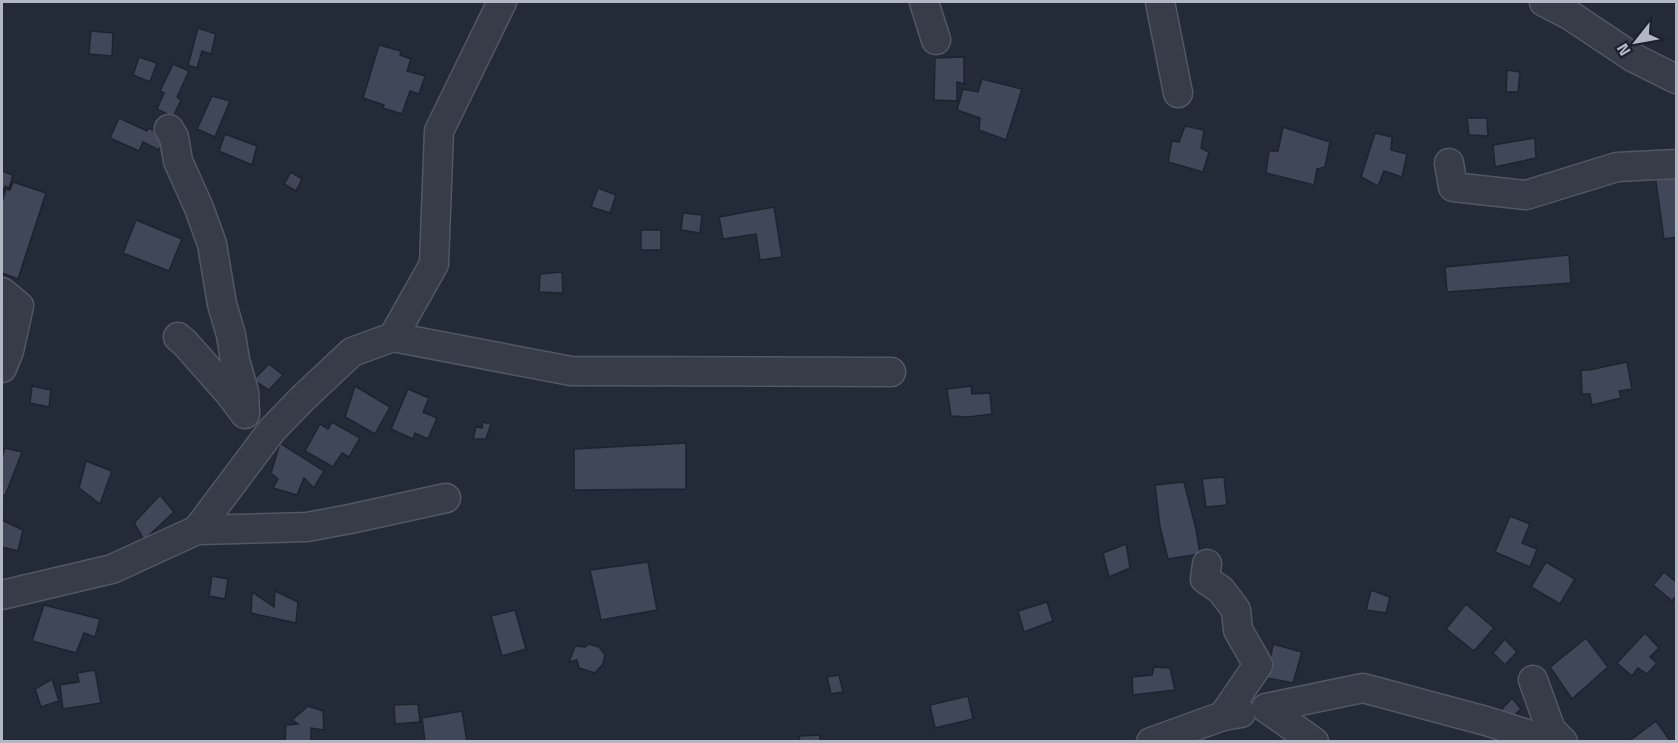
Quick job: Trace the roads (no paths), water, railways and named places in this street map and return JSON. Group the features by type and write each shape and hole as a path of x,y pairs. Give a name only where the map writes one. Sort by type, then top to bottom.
{"street":[{"path":"393,337 434,264 439,130 502,2"},
{"path":"924,2 936,40"},
{"path":"1160,2 1178,93"},
{"path":"1544,2 1571,16 1634,58 1677,79"},
{"path":"169,129 174,137 178,160 212,244 222,304 244,392 247,429 240,453 237,478"},
{"path":"1449,163 1453,187 1526,195 1617,167 1677,164"},
{"path":"2,291 19,306 9,351 2,368"},
{"path":"178,337 200,359 244,412"},
{"path":"197,530 273,430 303,398 352,352 393,337 571,371 891,372"},
{"path":"2,595 112,569 197,530 307,527 446,498"},
{"path":"1207,564 1205,579 1221,590 1236,610 1238,630 1258,664 1223,716"},
{"path":"1151,741 1223,716 1363,688 1553,740 1533,680"},
{"path":"1266,708 1314,741"}]}
